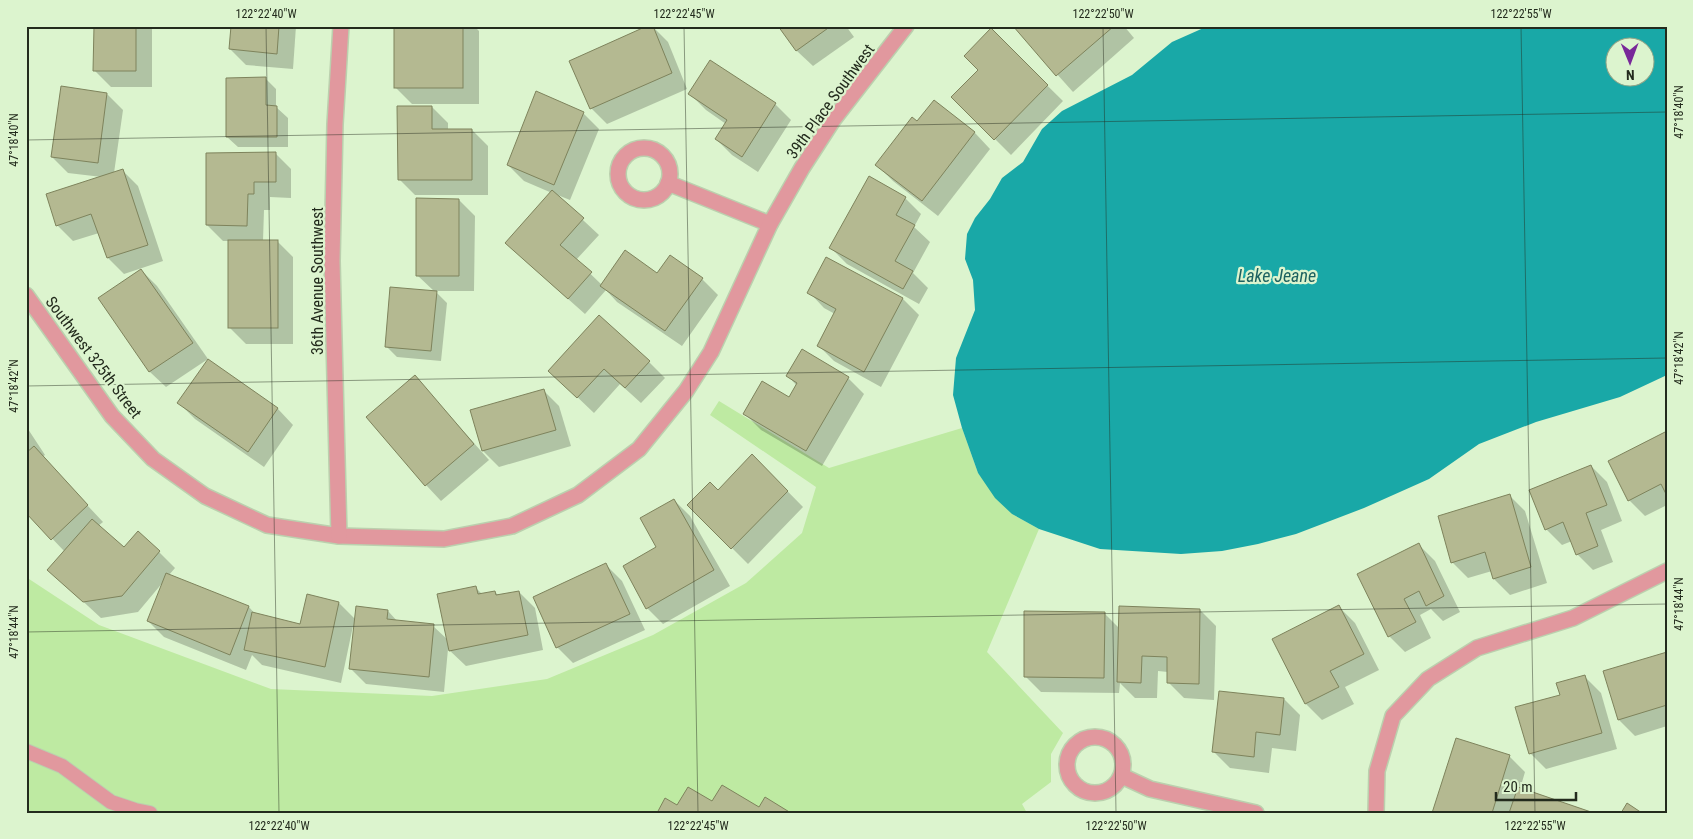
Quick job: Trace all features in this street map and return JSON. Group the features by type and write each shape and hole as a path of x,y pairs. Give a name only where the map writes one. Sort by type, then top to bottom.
{"street":[{"name":"36th Avenue Southwest","path":"339,536 332,262 335,124 341,26"},
{"name":"39th Place Southwest","path":"686,391 711,352 770,224 833,120 906,26"},
{"path":"668,183 770,224"},
{"name":"Southwest 325th Street","path":"26,296 112,416 153,459 205,496 267,525 339,536 444,539 512,526 578,495 640,449 686,391"},
{"path":"1376,813 1377,771 1393,716 1428,679 1477,648 1573,618 1667,571"},
{"path":"1122,776 1150,789 1256,813"}],"lane":[{"path":"26,752 62,766 111,802 150,813"}],"green space":[{"path":"719,401 829,468 962,428 978,473 1012,514 1039,529 987,652 1063,733 1051,754 1051,782 1022,804 1027,813 26,813 26,577 99,625 271,689 432,696 547,679 653,635 746,583 802,533 816,487 710,415"}],"water":[{"name":"Lake Jeane","path":"1208,26 1667,26 1667,375 1620,397 1536,422 1479,444 1429,479 1364,508 1296,534 1258,544 1222,551 1181,554 1100,549 1039,529 1012,514 995,498 978,473 962,428 953,395 956,358 975,310 973,280 965,259 967,234 975,218 990,199 1002,178 1023,162 1042,129 1062,111 1132,75 1172,42"}],"building":[{"path":"94,26 136,26 136,71 93,71"},
{"path":"231,26 279,26 277,54 229,49"},
{"path":"394,26 463,26 463,88 394,88"},
{"path":"647,26 653,26 672,73 590,109 569,61"},
{"path":"778,26 831,26 796,51"},
{"path":"1013,26 1114,26 1056,76"},
{"path":"991,28 1048,85 994,140 951,97 978,70 964,56"},
{"path":"710,60 776,103 742,157 715,139 727,120 688,94"},
{"path":"266,77 266,105 277,106 277,137 226,137 226,78"},
{"path":"61,86 107,93 98,163 51,157"},
{"path":"536,91 584,112 554,185 507,165"},
{"path":"934,100 975,132 922,201 875,165 912,117 917,121"},
{"path":"397,106 432,106 432,129 472,129 472,180 398,180"},
{"path":"276,152 276,182 254,182 254,194 248,194 247,226 206,225 206,153"},
{"path":"123,169 148,245 107,258 91,214 56,226 46,194"},
{"path":"869,176 906,197 896,215 915,225 895,261 913,271 903,289 829,248"},
{"path":"552,190 584,218 560,245 592,272 568,299 505,243"},
{"path":"416,198 459,199 459,276 416,276"},
{"path":"228,240 278,240 278,328 228,328"},
{"path":"625,250 657,273 670,255 703,278 665,331 600,286"},
{"path":"826,257 903,298 864,372 817,346 836,309 807,293"},
{"path":"141,269 193,343 149,372 98,298"},
{"path":"390,287 437,291 431,351 385,347"},
{"path":"599,315 650,361 625,388 604,369 577,398 548,371"},
{"path":"802,349 849,377 806,451 743,414 762,381 789,397 797,383 786,376"},
{"path":"208,359 278,408 248,452 177,403"},
{"path":"415,375 474,444 425,486 366,417"},
{"path":"544,389 556,430 482,451 470,410"},
{"path":"1667,431 1667,496 1661,484 1628,501 1608,461"},
{"path":"34,446 88,505 51,540 26,513 26,453"},
{"path":"752,454 788,491 731,549 687,505 710,482 718,490"},
{"path":"1591,465 1607,505 1586,513 1598,546 1576,555 1563,522 1545,530 1529,490"},
{"path":"1510,494 1531,567 1493,579 1485,552 1451,563 1438,516"},
{"path":"674,499 714,570 646,609 623,566 656,547 640,518"},
{"path":"92,519 124,547 138,531 160,551 122,596 83,602 47,570"},
{"path":"1419,543 1444,596 1426,606 1419,591 1404,599 1416,622 1388,637 1357,574"},
{"path":"606,563 630,614 556,648 533,597"},
{"path":"166,573 249,606 230,655 147,621"},
{"path":"476,586 478,594 495,591 496,595 519,591 528,635 449,651 437,594"},
{"path":"307,594 339,602 325,667 244,650 252,612 300,624"},
{"path":"1339,605 1364,654 1330,671 1339,687 1305,704 1272,639"},
{"path":"356,606 388,610 387,619 434,624 429,677 349,669"},
{"path":"1119,606 1200,609 1199,684 1167,683 1167,657 1142,656 1141,683 1117,682"},
{"path":"1024,611 1105,612 1104,678 1024,677"},
{"path":"1667,652 1667,705 1618,720 1603,671"},
{"path":"1585,675 1602,733 1529,754 1515,707 1560,695 1556,683"},
{"path":"1219,691 1284,698 1280,735 1256,732 1254,757 1212,752"},
{"path":"1456,738 1510,755 1492,813 1432,813"},
{"path":"722,785 759,807 765,797 791,813 657,813 665,798 677,805 688,787 712,801"},
{"path":"1518,787 1594,813 1509,813"},
{"path":"1627,803 1642,813 1621,813"}]}
